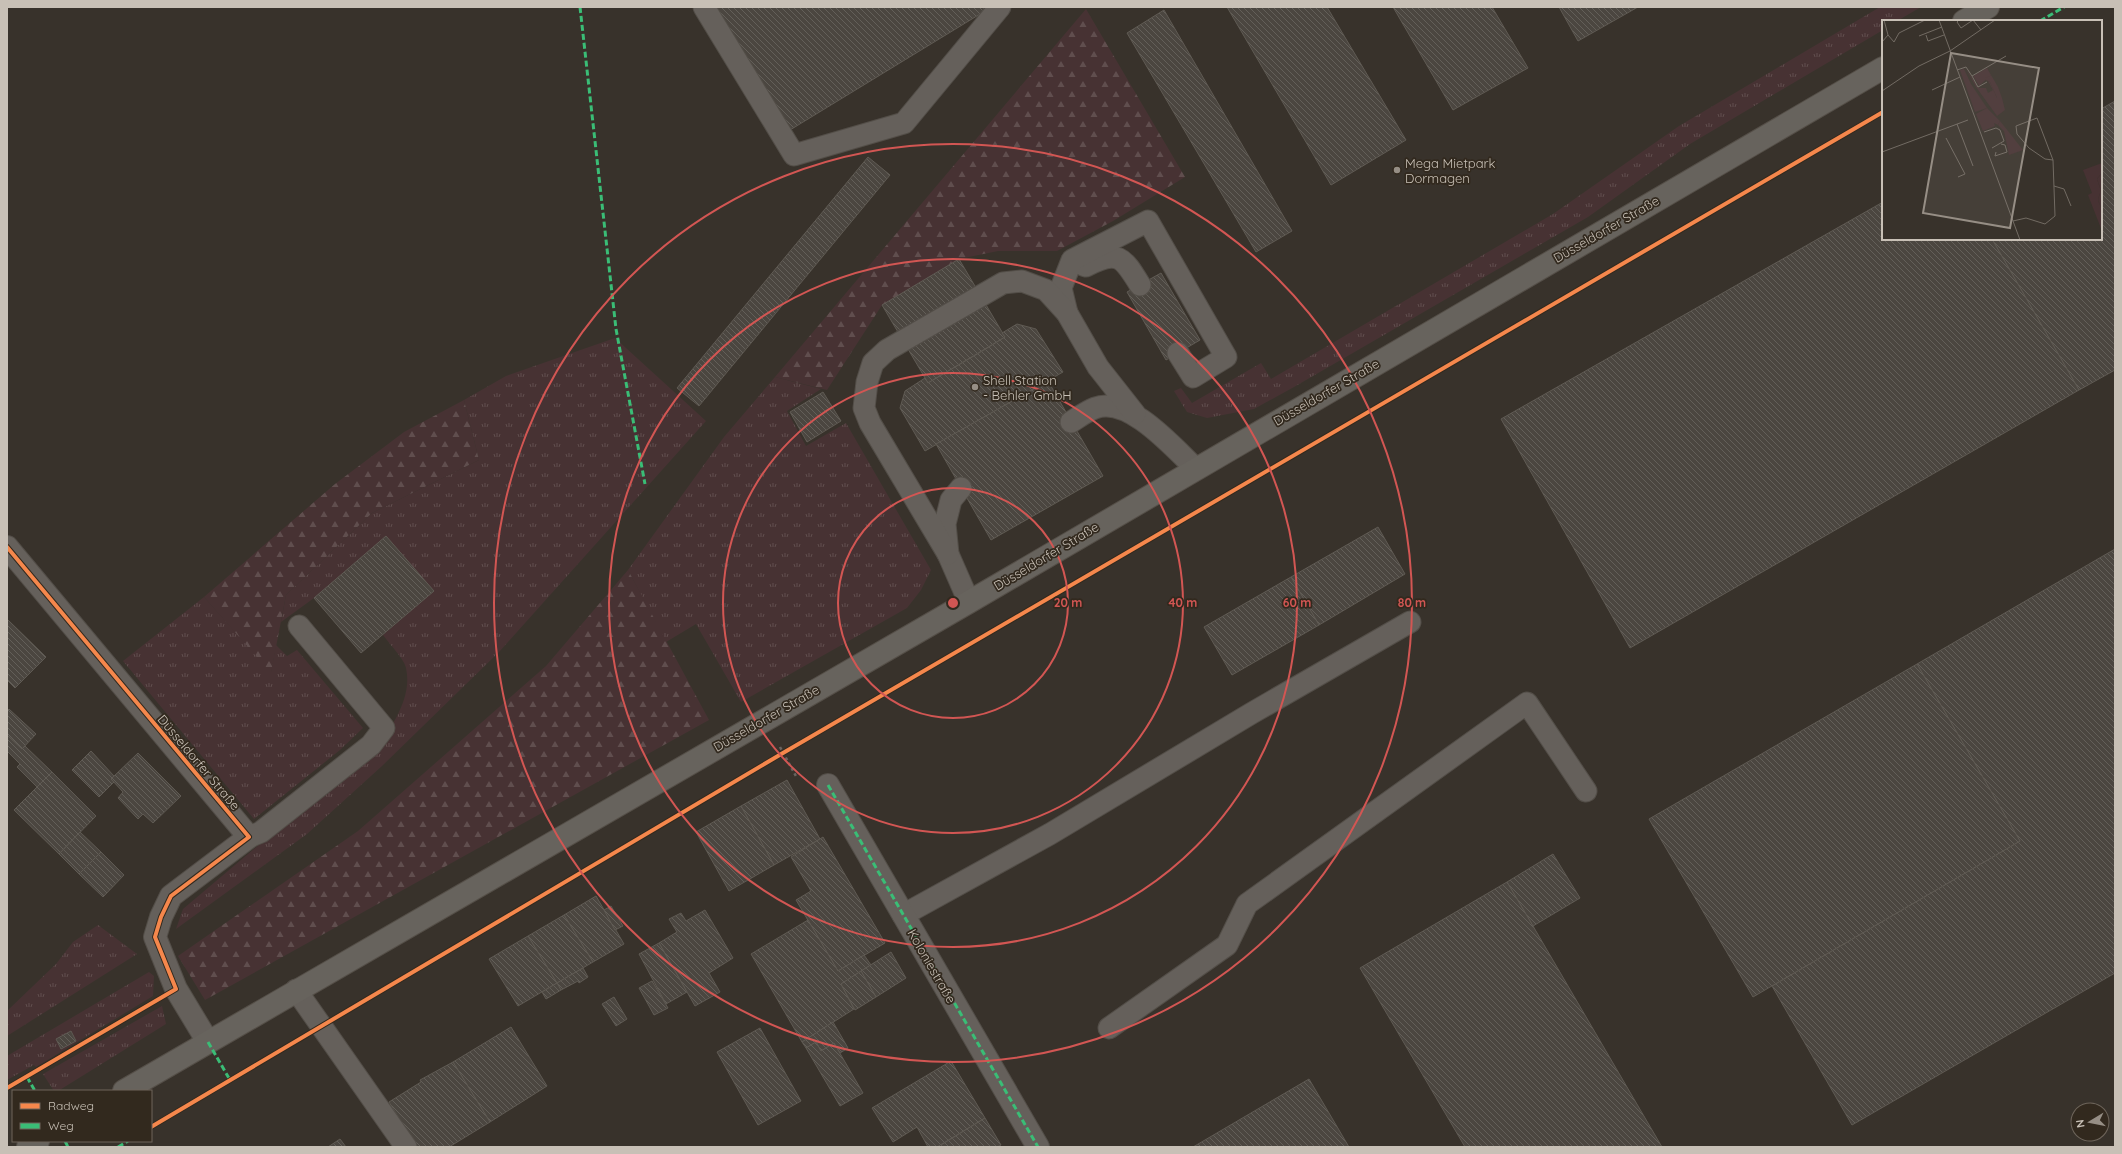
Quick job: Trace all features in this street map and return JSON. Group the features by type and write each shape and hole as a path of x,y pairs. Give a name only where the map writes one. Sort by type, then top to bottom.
{"main road":[{"path":"1966,20 1988,7"},
{"name":"Düsseldorfer Straße","path":"126,1090 763,719 969,602 1195,468 1882,69"}],"street":[{"name":"Düsseldorfer Straße","path":"7,547 249,837"},
{"name":"Koloniestraße","path":"828,785 1038,1147"},
{"path":"208,1042 176,988 155,937 161,917 171,896 249,837"}],"lane":[{"path":"704,7 794,155 904,123 1000,7"},
{"path":"1067,313 1061,288 1072,260 1148,221 1226,357 1193,377 1178,353"},
{"path":"1072,260 1086,266 1104,257 1119,258 1128,264 1140,285"},
{"path":"969,602 948,554 870,423 864,408 867,382 873,363 887,350 1003,283 1022,281 1046,290 1067,313 1098,367 1135,414 1195,468"},
{"path":"1071,422 1096,407 1117,406 1135,414"},
{"path":"948,554 944,524 951,500 961,488"},
{"path":"903,915 1050,834 1246,717 1410,622"},
{"path":"249,837 261,832 371,745 384,728 299,626"},
{"path":"1108,1028 1227,945 1248,904 1527,703 1586,790"},
{"path":"296,990 406,1147"}],"path":[{"path":"763,719 807,796 828,785"}],"green space":[{"path":"1880,7 1921,7 1899,20 1882,20 1882,31 1690,144 1588,217 1254,409 1207,418 1187,412 1174,391 1181,388 1192,403 1261,363 1271,379 1553,214 1679,126"},
{"path":"1086,9 1185,177 1113,221 1057,251 998,251 959,259 882,305 827,390 775,377"},
{"path":"615,338 706,421 499,652 382,766 307,834 176,929 183,909 382,741 402,706 407,687 406,668 403,660 383,635 434,591 386,536 314,598 281,622 286,595 372,513 479,460 464,400 506,376"},
{"path":"775,377 821,389 787,411 806,446 846,423 931,570 921,590 907,608 741,702 696,624 666,642 628,570 724,437"},
{"path":"464,400 479,460 372,513 286,595 271,673 204,597 335,484 404,432"},
{"path":"628,570 709,720 205,1000 178,956 358,831 546,666"},
{"path":"204,597 271,672 276,645 287,656 297,650 363,728 340,750 254,819 123,661"},
{"path":"98,925 137,954 7,1036 7,1011 56,964 73,942"},
{"path":"149,972 154,976 153,996 36,1067 34,1065 7,1080 7,1056"},
{"path":"162,1006 166,1024 60,1090 53,1090 43,1074"}],"building":[{"path":"715,7 983,7 985,11 790,130"},
{"path":"1227,7 1327,7 1406,140 1331,185"},
{"path":"1393,7 1492,7 1528,68 1453,110"},
{"path":"1559,7 1638,7 1578,41"},
{"path":"1164,10 1292,231 1256,252 1127,33"},
{"path":"2115,101 2115,370 2079,390 1993,240 2102,240 2102,108"},
{"path":"868,157 890,175 699,406 677,388"},
{"path":"1882,203 1882,240 1993,240 2079,390 1630,648 1501,419"},
{"path":"959,259 1005,337 928,383 882,305"},
{"path":"1161,273 1200,340 1166,360 1127,292"},
{"name":"Shell Station - Behler GmbH","path":"1017,324 1036,329 1063,372 925,451 900,408 905,391 925,378 928,383 984,350 1005,337 1002,333"},
{"path":"1048,381 1103,476 991,540 936,444"},
{"path":"823,392 841,421 807,442 790,412"},
{"path":"1378,527 1405,574 1319,625 1291,577"},
{"path":"386,536 434,591 361,653 314,598"},
{"path":"2115,549 2115,973 1852,1125 1772,986 2020,841 1917,664"},
{"path":"1291,577 1319,625 1232,675 1204,627"},
{"path":"7,619 46,657 15,688 7,680"},
{"path":"1917,664 2020,841 1753,997 1649,819"},
{"path":"9,709 36,734 22,749 7,735 7,711"},
{"path":"7,735 22,749 25,746 52,772 37,787 17,767 20,764 7,751"},
{"path":"91,751 114,776 111,779 114,782 99,797 72,770"},
{"path":"138,753 181,796 153,823 143,814 138,819 118,798 123,792 111,779"},
{"path":"52,772 96,816 59,854 14,810"},
{"path":"787,780 820,839 774,865 741,806"},
{"path":"741,806 774,865 729,891 696,832"},
{"path":"80,832 101,852 79,874 59,854"},
{"path":"823,837 885,943 838,971 796,900 811,891 791,857"},
{"path":"101,852 124,875 103,897 79,874"},
{"path":"1553,854 1580,898 1533,926 1507,882"},
{"path":"1507,882 1662,1147 1465,1147 1360,968"},
{"path":"596,896 624,944 593,962 564,915"},
{"path":"611,906 623,926 615,930 604,910"},
{"path":"705,910 733,958 709,973 720,992 695,1006 659,943 677,932 669,919 681,913 686,921"},
{"path":"564,915 593,962 557,983 528,936"},
{"path":"808,920 838,971 864,955 871,965 841,984 854,1009 802,1042 751,954"},
{"path":"528,936 557,983 518,1006 489,959"},
{"path":"659,943 687,992 666,1004 639,954"},
{"path":"891,952 906,978 876,997 861,971"},
{"path":"583,968 588,977 579,983 578,981 561,990 557,983"},
{"path":"861,971 876,997 855,1010 841,984"},
{"path":"652,981 668,1008 654,1015 639,988"},
{"path":"557,983 561,990 546,999 542,992"},
{"path":"614,997 627,1019 616,1026 602,1004"},
{"path":"833,1022 848,1048 840,1053 834,1043 821,1051 816,1042 806,1048 802,1042"},
{"path":"511,1027 547,1086 490,1122 453,1062"},
{"path":"760,1028 801,1101 758,1125 717,1052"},
{"path":"71,1031 76,1041 61,1049 56,1039"},
{"path":"816,1042 821,1051 834,1043 863,1093 840,1106 806,1048"},
{"path":"951,1061 985,1118 937,1147 928,1147 917,1127 893,1142 872,1108"},
{"path":"453,1062 490,1122 449,1147 416,1147 389,1102 421,1082 420,1080"},
{"path":"1309,1079 1349,1147 1193,1147"},
{"path":"985,1118 1001,1145 997,1147 942,1147 941,1145"},
{"path":"340,1139 346,1147 328,1147"}],"marked path":[{"path":"580,7 616,329 645,484"},
{"path":"2042,20 2064,7"},
{"path":"828,785 1038,1147"},
{"path":"208,1042 230,1080"},
{"path":"27,1077 34,1090"},
{"path":"66,1142 68,1147"},
{"path":"118,1147 126,1142"}],"cycle path":[{"path":"152,1126 783,753 1882,113"},
{"path":"7,547 249,837 171,896 161,917 155,937 176,989 7,1088"}],"place":[{"name":"Mega Mietpark Dormagen","path":"1397,170"},
{"name":"Shell Station - Behler GmbH","path":"975,387"}]}
